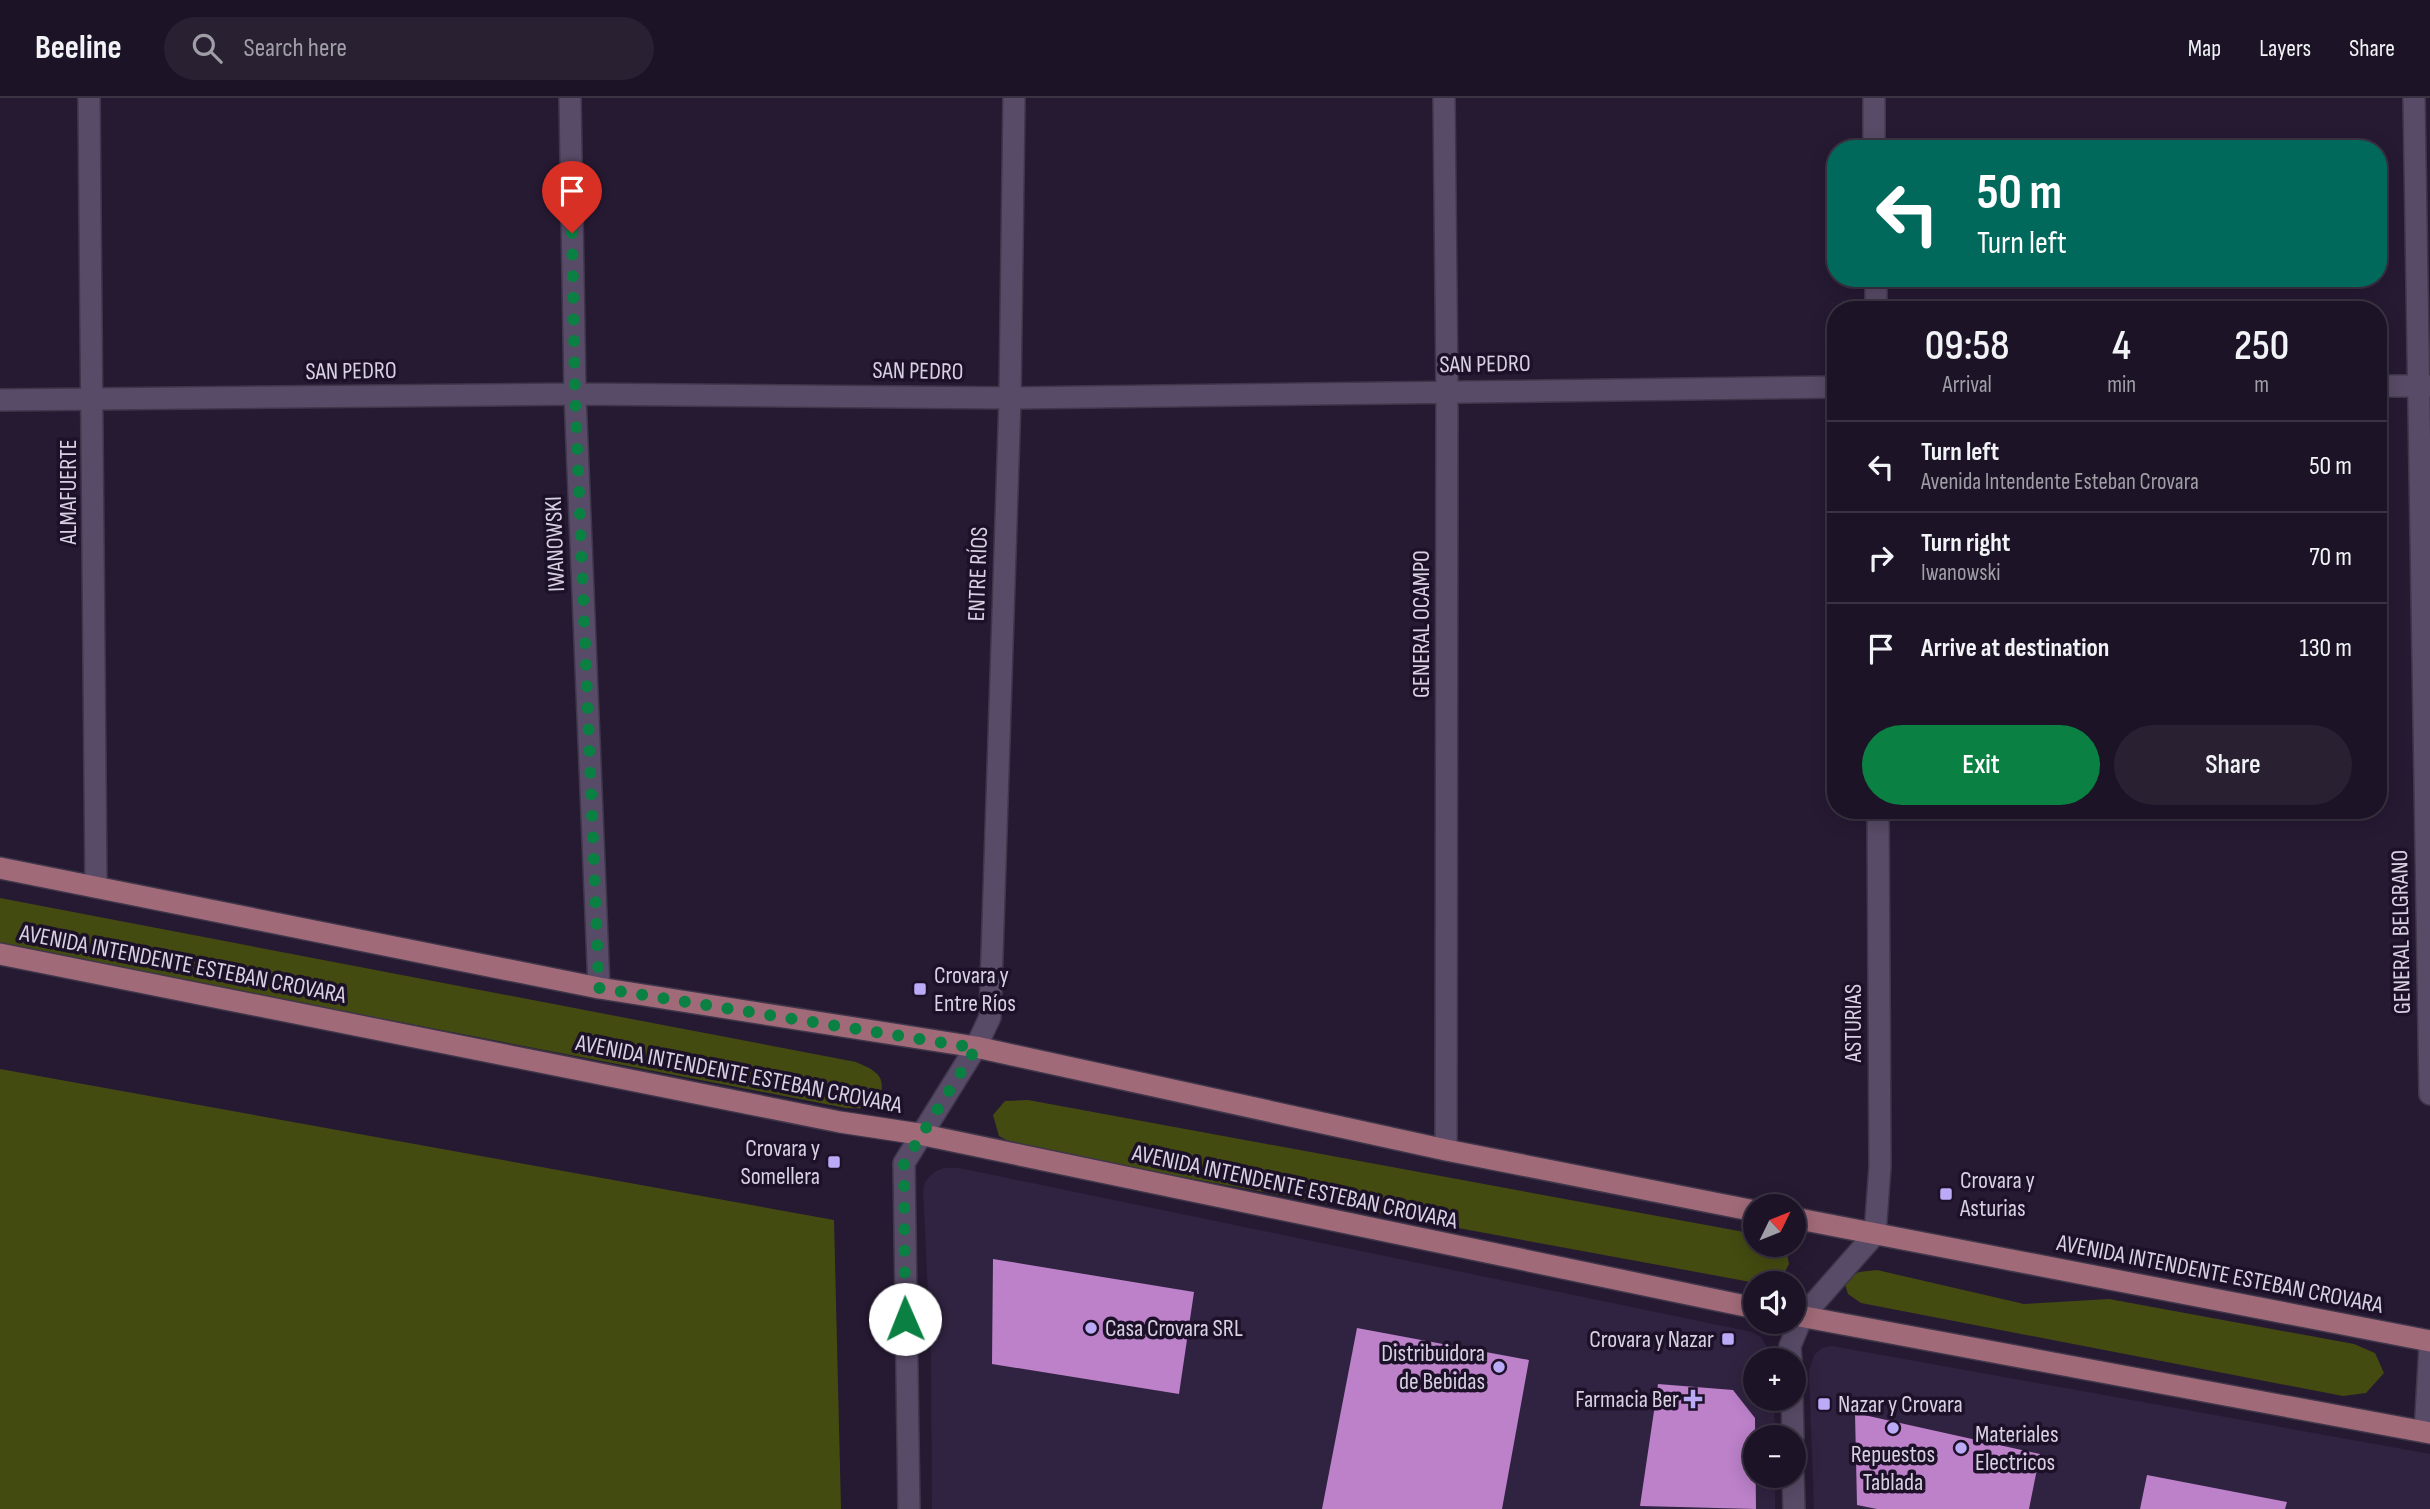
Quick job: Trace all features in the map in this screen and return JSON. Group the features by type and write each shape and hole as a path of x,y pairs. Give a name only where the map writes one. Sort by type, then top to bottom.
{"main road":[{"path":"0,868 599,988 976,1048 1446,1150 1743,1209"},
{"name":"AVENIDA INTENDENTE ESTEBAN CROVARA","path":"0,954 826,1119 919,1135 1743,1306"},
{"name":"AVENIDA INTENDENTE ESTEBAN CROVARA","path":"1806,1220 2430,1340"},
{"path":"1806,1317 2428,1433"}],"street":[{"name":"ALMAFUERTE","path":"89,98 94,400 96,887"},
{"name":"IWANOWSKI","path":"570,98 575,394 599,988"},
{"name":"ENTRE RÍOS","path":"909,1509 902,1184 904,1163 919,1135 976,1048 990,1017 1010,398 1014,98"},
{"name":"GENERAL OCAMPO","path":"1444,98 1447,390 1446,1150"},
{"path":"1874,98 1874,140"},
{"name":"GENERAL BELGRANO","path":"2414,98 2424,386 2430,1094"},
{"path":"2387,386 2424,386"},
{"name":"SAN PEDRO","path":"0,400 575,394 1010,398 1447,390 1827,387"},
{"name":"ASTURIAS","path":"1875,1234 1880,1166 1878,819"},
{"path":"1806,1307 1875,1234"},
{"path":"2428,1433 2430,1346"},
{"path":"1794,1488 1794,1509"}],"shaded area":[{"path":"944,1168 959,1168 1743,1330 1743,1334 1756,1334 1761,1337 1768,1348 1743,1348 1743,1411 1774,1411 1775,1425 1743,1425 1743,1488 1775,1488 1775,1509 932,1509 931,1356 923,1190 925,1182 934,1172"},
{"path":"1832,1346 2430,1454 2430,1509 1814,1509 1809,1371 1814,1355 1822,1348"}],"green space":[{"path":"0,898 856,1062 879,1077 881,1091 877,1100 869,1107 846,1108 0,945"},
{"path":"0,1069 834,1220 841,1509 0,1509"},
{"path":"1028,1100 1743,1232 1743,1257 1788,1257 1789,1264 1785,1271 1743,1271 1743,1281 1020,1147 999,1136 993,1115 1005,1101"},
{"path":"1877,1270 2024,1304 2109,1299 2354,1344 2375,1353 2384,1373 2366,1393 2343,1396 1861,1303 1848,1294 1844,1281 1859,1272"}],"building":[{"name":"Casa Crovara SRL","path":"993,1259 1194,1292 1179,1394 992,1364"},
{"path":"1357,1328 1529,1360 1502,1509 1322,1509"},
{"path":"1658,1384 1733,1390 1743,1403 1743,1411 1750,1411 1755,1418 1755,1425 1743,1425 1743,1488 1756,1488 1756,1509 1640,1506"},
{"path":"1855,1413 2040,1454 2029,1509 1877,1509 1857,1505"},
{"path":"2147,1475 2287,1502 2285,1509 2140,1509"}],"place":[{"name":"Crovara y Entre Ríos","path":"920,989"},
{"name":"Crovara y Somellera","path":"834,1162"},
{"name":"Crovara y Asturias","path":"1946,1194"},
{"name":"Casa Crovara SRL","path":"1091,1328"},
{"name":"Crovara y Nazar","path":"1728,1339"},
{"name":"Distribuidora de Bebidas","path":"1499,1367"},
{"name":"Farmacia Ber","path":"1693,1399"},
{"name":"Nazar y Crovara","path":"1824,1404"},
{"name":"Repuestos Tablada","path":"1893,1428"},
{"name":"Materiales Electricos","path":"1961,1448"}],"route":[{"path":"572,233 575,394 599,988 976,1048 919,1135 904,1163 902,1184 905,1319"}]}
